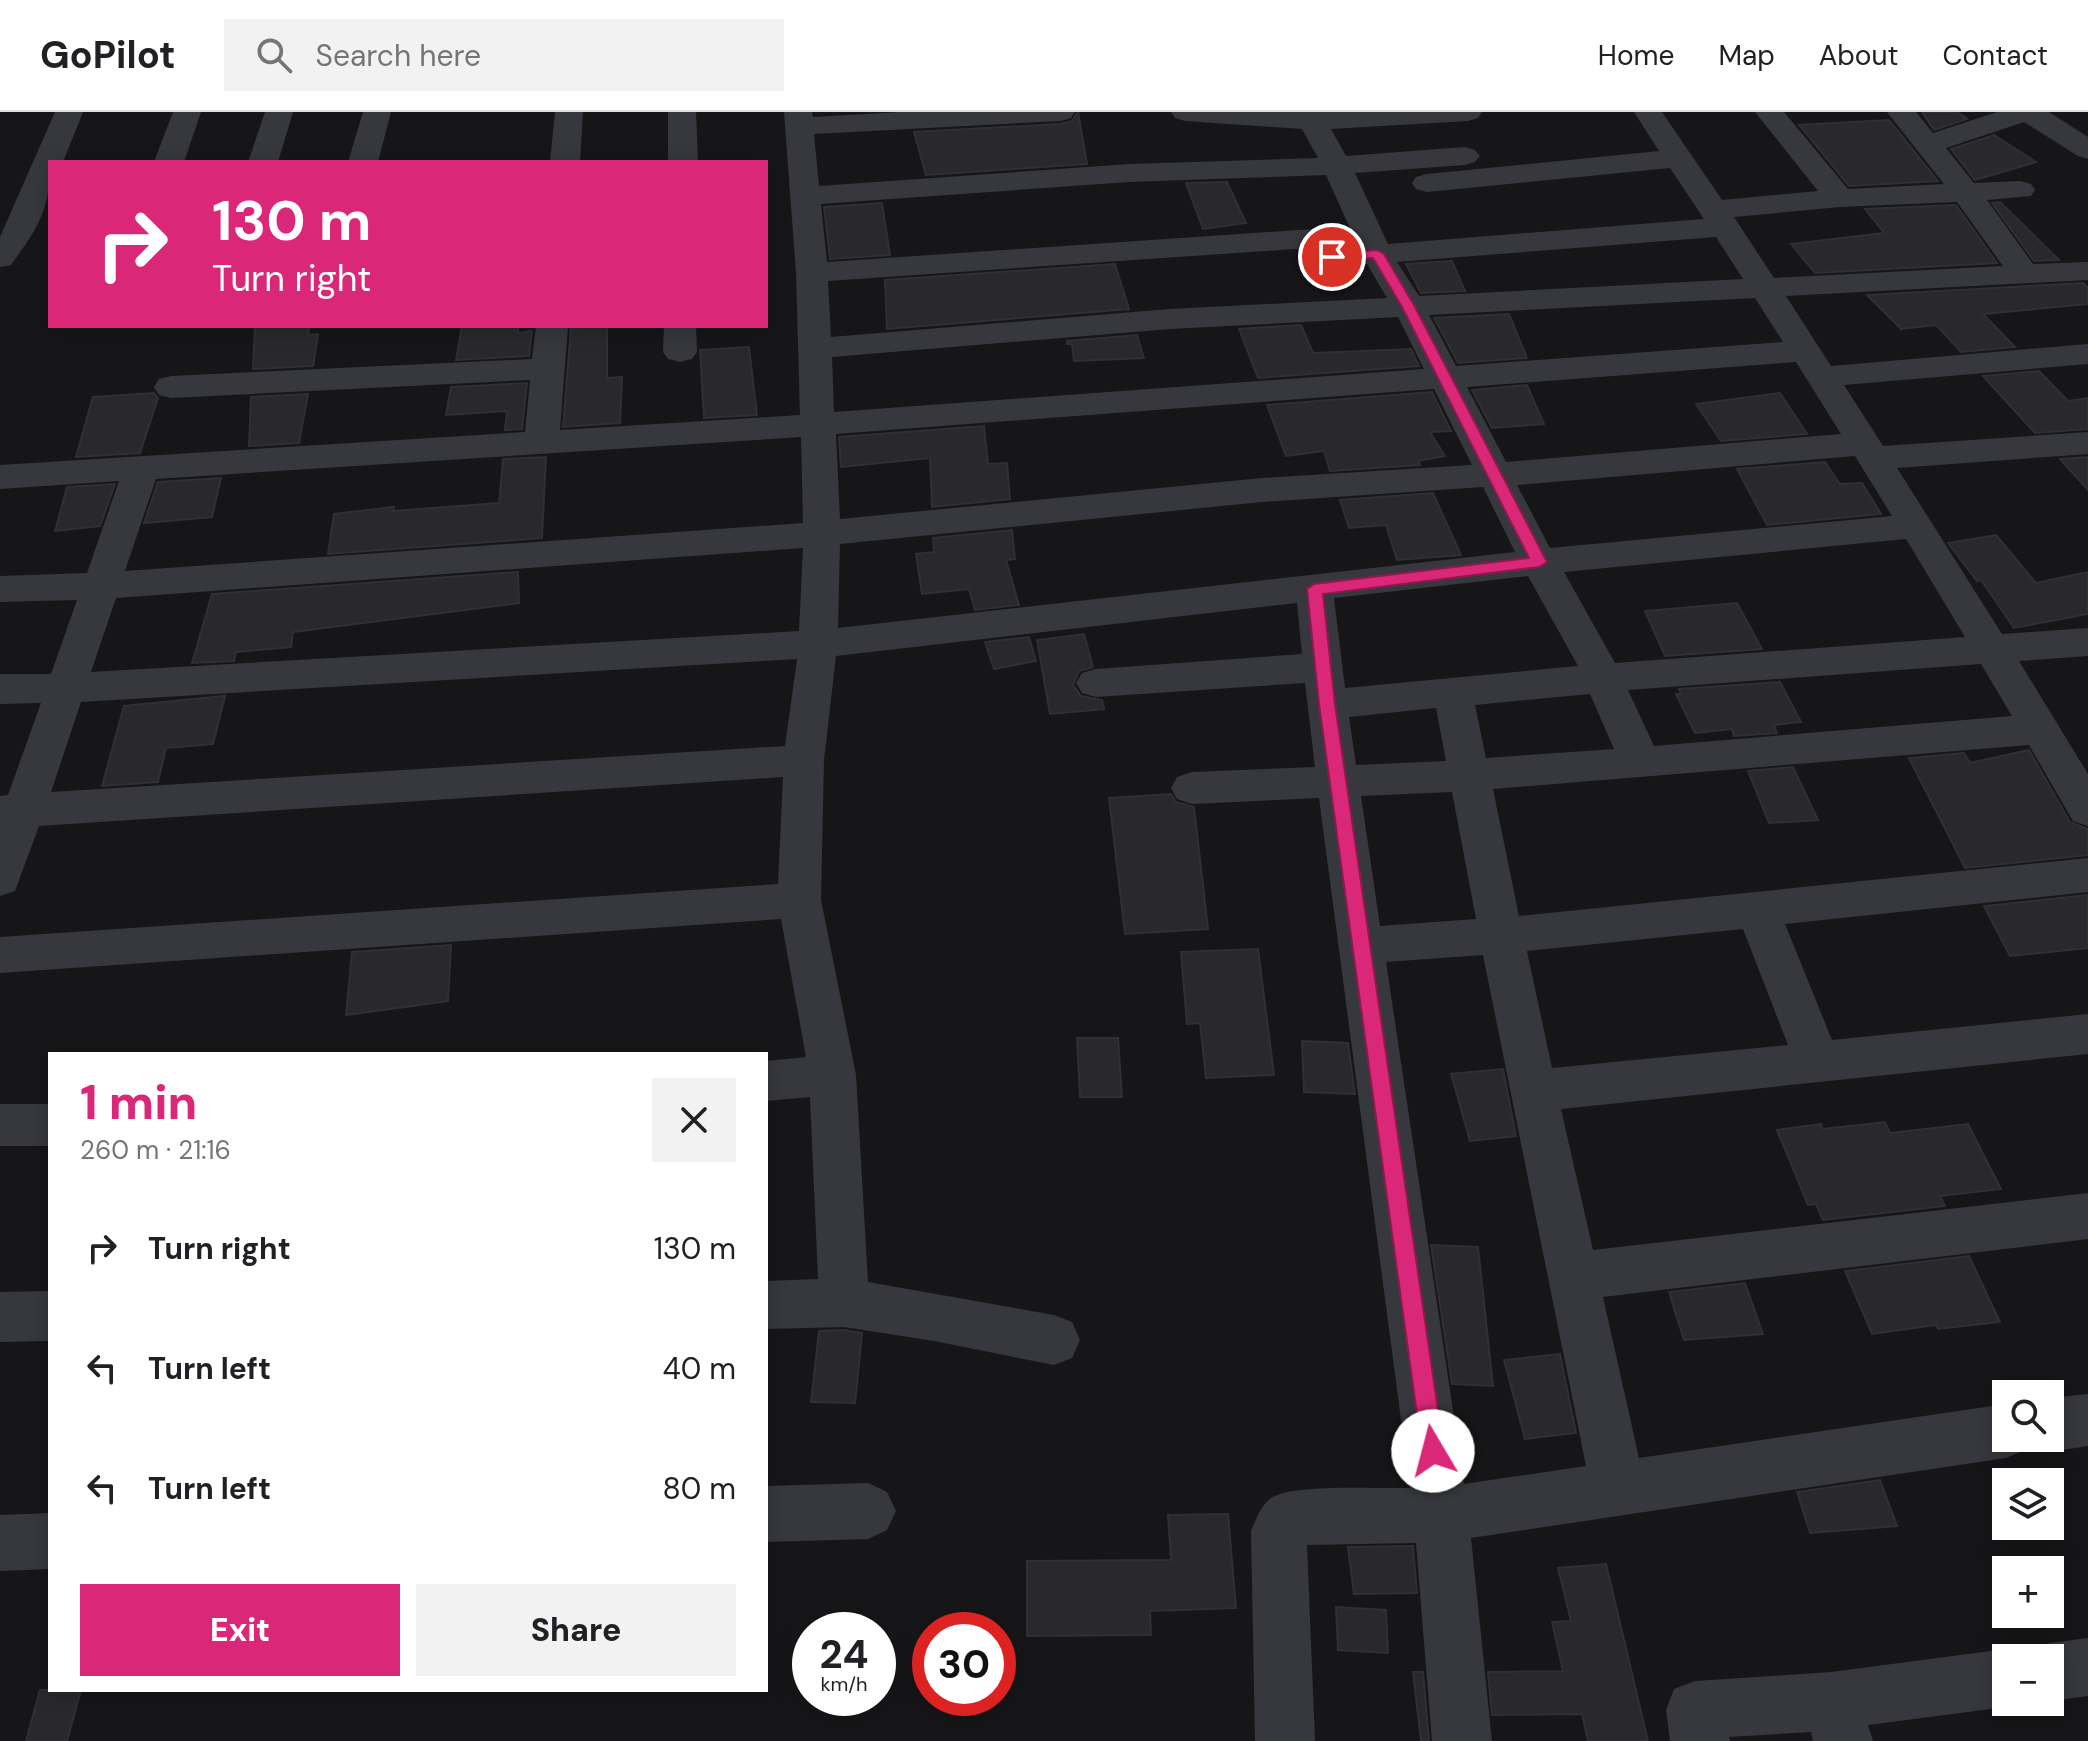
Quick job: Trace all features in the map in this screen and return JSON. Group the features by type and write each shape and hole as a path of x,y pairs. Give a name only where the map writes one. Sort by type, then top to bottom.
{"street":[{"path":"49,160 69,112 80,112"},
{"path":"170,160 187,112"},
{"path":"264,160 279,112"},
{"path":"364,160 377,112"},
{"path":"565,160 569,112"},
{"path":"682,112 683,160"},
{"path":"844,1303 833,1075 799,900 804,760 818,644 822,534 817,348 799,119 1061,112"},
{"path":"1185,112 1309,117 1468,112"},
{"path":"1648,112 1765,287 1917,526 2040,729 2075,764 2088,810"},
{"path":"1769,112 1840,198"},
{"path":"1901,112 1965,191 2025,275"},
{"path":"1927,145 2027,112 2088,150"},
{"path":"1309,117 1343,178 1377,254 1409,307 1539,562 1603,678 1641,763"},
{"path":"1343,178 1465,156"},
{"path":"806,196 1129,173 1343,178 1679,158"},
{"path":"0,258 20,231 48,163"},
{"path":"812,273 1314,238 1323,242 1332,257 1377,254 1720,218 1840,198 2020,190"},
{"path":"817,348 1170,319 2088,271"},
{"path":"541,443 552,328"},
{"path":"0,477 541,443 1445,379 2088,354"},
{"path":"171,387 549,369"},
{"path":"0,589 102,586 822,534 1262,490 1868,451 2088,443"},
{"path":"0,879 12,811 67,688 141,470"},
{"path":"0,689 67,688 818,644 1539,562 1917,526"},
{"path":"1314,589 1441,1515 1462,1741"},
{"path":"1096,683 1325,686 1453,693 1603,678 2088,642"},
{"path":"1453,693 1501,936 1618,1487"},
{"path":"1192,788 1641,763 2040,729"},
{"path":"12,811 804,760"},
{"path":"1363,945 1501,936 2088,875"},
{"path":"0,955 799,900"},
{"path":"1757,908 1817,1060"},
{"path":"1534,1091 2088,1034"},
{"path":"768,1081 833,1075"},
{"path":"0,1125 48,1125"},
{"path":"1575,1276 2088,1216"},
{"path":"768,1305 844,1303 934,1316 1054,1340"},
{"path":"0,1317 48,1316"},
{"path":"2064,1423 2088,1420"},
{"path":"1285,1741 1279,1531 1290,1518 1441,1515 1992,1433"},
{"path":"768,1514 868,1511"},
{"path":"0,1543 48,1541"},
{"path":"2064,1670 2088,1667"},
{"path":"1700,1741 1695,1710 1837,1721 1992,1682"}],"building":[{"path":"1078,112 1087,164 926,175 914,132 1061,124 1072,121"},
{"path":"1922,112 1957,112 1967,119 1934,130"},
{"path":"1889,120 1938,181 1849,186 1799,125"},
{"path":"1994,135 2036,162 1975,180 1951,149"},
{"path":"1227,182 1246,223 1203,229 1186,183"},
{"path":"2000,202 2059,260 2034,261 1992,203"},
{"path":"882,203 890,255 830,259 824,207"},
{"path":"1956,205 1997,263 1815,273 1791,244 1884,233 1865,209"},
{"path":"1452,261 1465,291 1421,293 1406,264"},
{"path":"1115,264 1129,309 887,329 885,280"},
{"path":"2083,283 2088,288 2088,304 1983,314 2015,347 1961,352 1936,325 1901,329 1867,295"},
{"path":"1509,314 1527,358 1458,363 1434,318"},
{"path":"1301,325 1313,353 1411,349 1419,366 1258,378 1239,329"},
{"path":"255,328 310,328 308,335 318,334 313,366 253,369"},
{"path":"462,328 518,328 518,333 532,331 529,356 456,360"},
{"path":"571,328 607,328 607,378 622,377 620,423 563,427"},
{"path":"1137,335 1144,358 1074,361 1072,344 1067,344 1067,341"},
{"path":"749,347 757,415 704,418 700,350"},
{"path":"2039,371 2068,401 2088,398 2088,429 2035,433 1983,376"},
{"path":"527,383 522,429 505,430 507,411 446,415 451,387"},
{"path":"1527,385 1544,424 1492,428 1472,390"},
{"path":"1432,392 1451,431 1430,432 1445,456 1418,461 1420,465 1330,471 1324,451 1286,456 1267,405"},
{"path":"154,393 158,398 140,453 76,457 93,397"},
{"path":"1780,393 1807,434 1721,441 1696,404"},
{"path":"308,394 299,443 249,446 251,397"},
{"path":"984,426 988,464 1007,463 1010,499 932,507 930,458 841,467 839,437"},
{"path":"546,457 542,538 328,554 334,514 394,507 393,511 499,503 503,459"},
{"path":"2088,457 2088,490 2060,459"},
{"path":"1825,462 1840,484 1862,483 1881,514 1767,525 1737,469"},
{"path":"221,478 212,517 144,523 158,482"},
{"path":"115,484 100,526 55,531 67,487"},
{"path":"1433,493 1461,555 1397,560 1386,525 1349,528 1340,500"},
{"path":"1012,530 1015,559 1006,560 1019,605 975,610 969,589 922,594 916,554 934,552 933,538"},
{"path":"1996,535 2036,583 2088,572 2088,614 2014,628 1981,580 1977,581 1948,543"},
{"path":"518,572 519,603 293,632 291,647 236,652 234,661 192,663 212,594"},
{"path":"1737,603 1762,649 1665,656 1645,611"},
{"path":"1084,634 1093,667 1079,671 1073,685 1081,696 1102,700 1104,709 1050,714 1037,640"},
{"path":"1029,637 1036,661 994,669 985,642"},
{"path":"1780,682 1801,722 1774,725 1777,733 1734,736 1732,729 1695,733 1676,694 1681,694 1679,689"},
{"path":"225,696 213,744 166,748 158,782 102,786 124,706"},
{"path":"2029,750 2070,822 2088,829 2088,855 1965,868 1909,758 1964,753 1970,763"},
{"path":"1793,767 1818,820 1769,823 1748,771"},
{"path":"1171,794 1176,802 1194,807 1208,929 1125,934 1109,798"},
{"path":"2088,895 2088,948 2010,956 1984,906"},
{"path":"451,945 448,1001 346,1015 352,952"},
{"path":"1258,949 1274,1075 1206,1078 1200,1023 1187,1024 1181,952"},
{"path":"1077,1038 1118,1038 1122,1097 1080,1097"},
{"path":"1302,1041 1348,1043 1355,1094 1304,1092"},
{"path":"1503,1069 1516,1136 1470,1141 1451,1074"},
{"path":"1885,1122 1890,1133 1968,1124 2001,1189 1940,1196 1945,1206 1823,1220 1816,1204 1808,1205 1777,1130 1821,1124 1823,1129"},
{"path":"1431,1245 1478,1247 1493,1386 1452,1384"},
{"path":"1969,1256 2000,1322 1938,1329 1936,1325 1872,1334 1845,1271"},
{"path":"1745,1283 1763,1334 1684,1340 1669,1292"},
{"path":"819,1331 862,1333 855,1403 811,1402"},
{"path":"1560,1354 1576,1433 1525,1439 1504,1360"},
{"path":"1880,1480 1897,1526 1810,1533 1797,1492"},
{"path":"1228,1514 1236,1608 1150,1611 1151,1635 1027,1636 1027,1561 1171,1560 1168,1515"},
{"path":"1413,1546 1417,1593 1354,1594 1348,1547"},
{"path":"1606,1564 1648,1741 1588,1741 1582,1714 1492,1715 1488,1672 1563,1671 1552,1622 1571,1621 1558,1568"},
{"path":"1336,1607 1386,1610 1388,1653 1338,1650"},
{"path":"1413,1672 1423,1672 1429,1741 1421,1741"},
{"path":"40,1690 80,1692 67,1741 26,1741"}],"route":[{"path":"1332,257 1377,254 1409,307 1539,562 1314,589 1327,704 1433,1451"}]}
